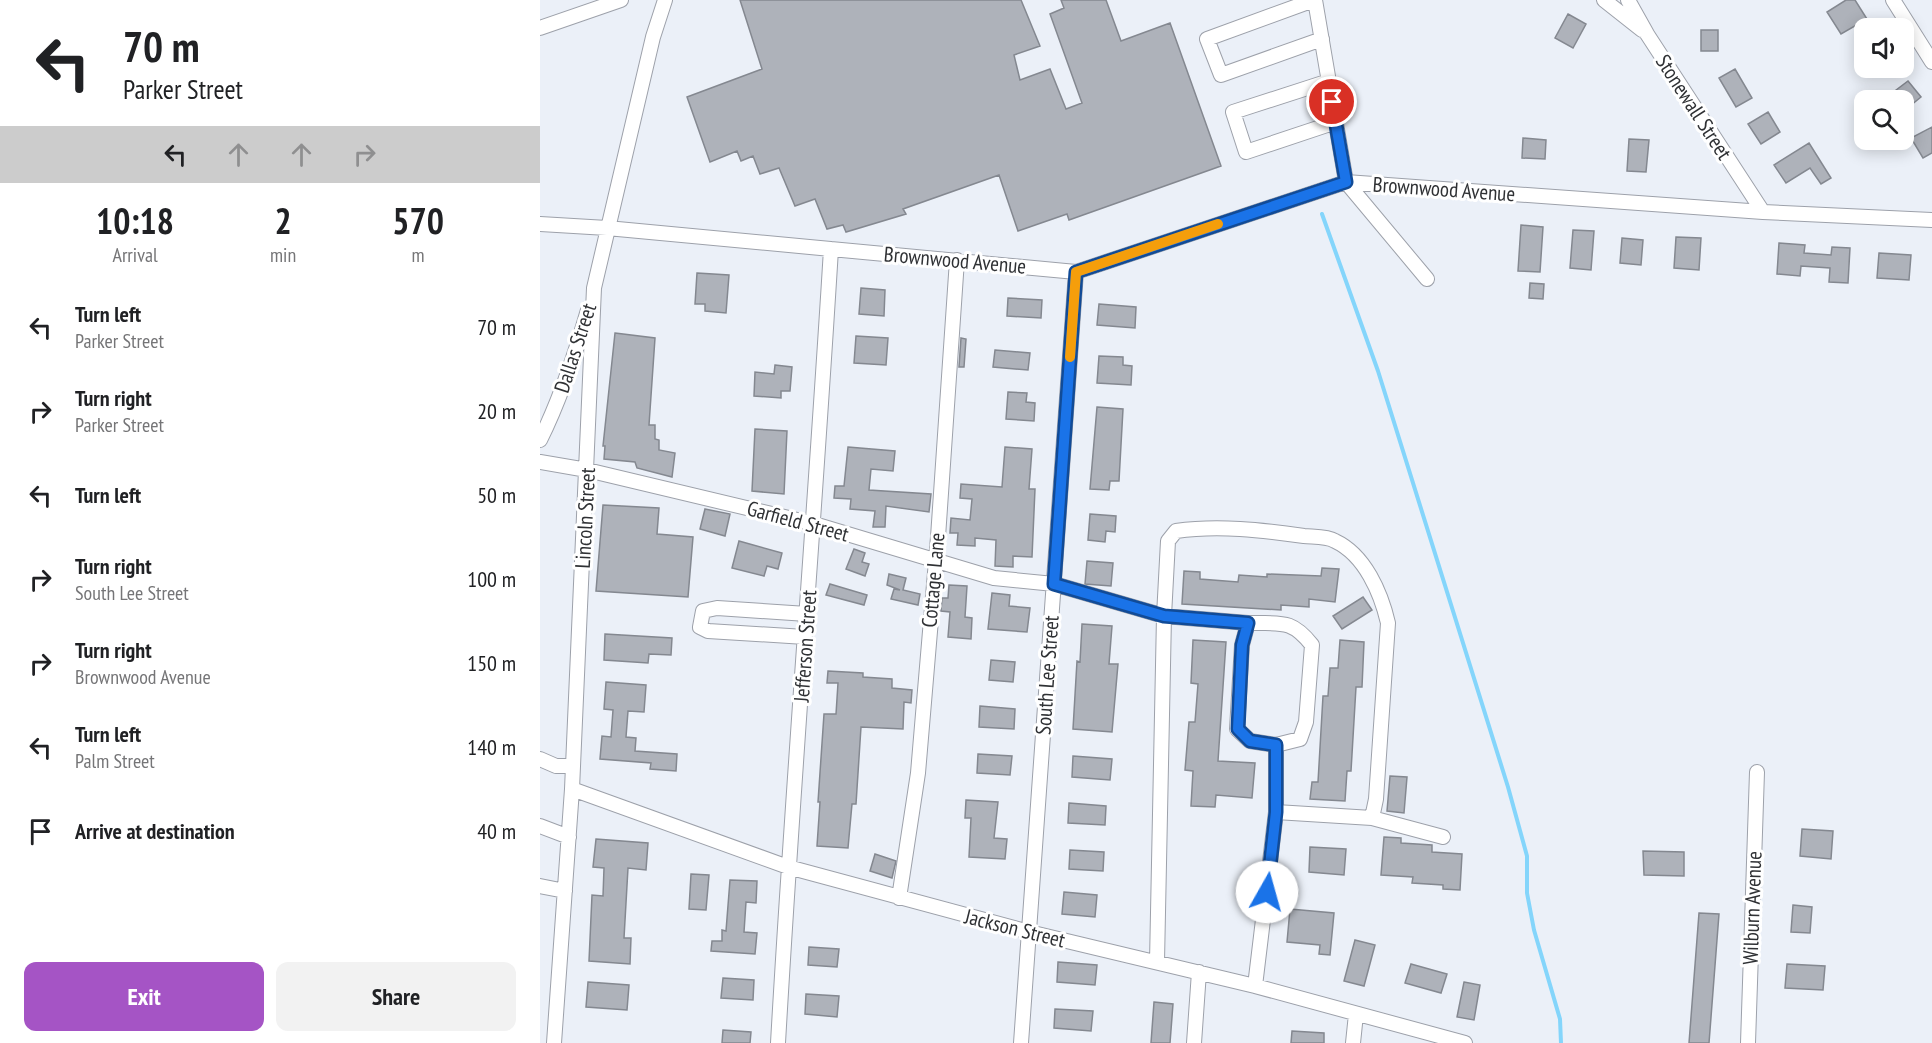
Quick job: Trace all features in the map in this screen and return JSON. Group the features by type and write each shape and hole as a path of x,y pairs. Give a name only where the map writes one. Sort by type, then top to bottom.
{"street":[{"path":"540,28 621,0"},
{"name":"Lincoln Street","path":"554,1043 572,789 594,288 653,37 664,0"},
{"path":"1322,39 1221,75 1207,39 1315,0 1322,39 1346,182 1427,279"},
{"path":"1604,0 1647,34"},
{"name":"Stonewall Street","path":"1628,0 1647,34 1762,212"},
{"path":"1893,0 1932,62"},
{"path":"1329,81 1233,112 1246,152 1336,122"},
{"name":"Brownwood Avenue","path":"540,224 607,228 1076,272 1346,182 1762,212 1932,220"},
{"name":"Jefferson Street","path":"778,1043 831,249"},
{"name":"Cottage Lane","path":"899,898 918,772 936,560 957,260"},
{"name":"South Lee Street","path":"1021,1043 1076,272"},
{"name":"Dallas Street","path":"540,440 554,412 571,366 594,288"},
{"name":"Garfield Street","path":"540,462 587,470 814,524 994,578 1054,584 1164,616 1289,624 1302,632 1312,645 1306,722 1300,739 1276,745"},
{"path":"1157,962 1164,616 1168,541 1176,531 1199,528 1265,531 1323,538 1334,540 1357,556 1382,598 1388,623 1376,799 1372,818"},
{"path":"806,637 708,631 700,627 703,611 717,608 807,614"},
{"path":"1248,623 1242,645 1238,729 1250,741 1276,745 1276,812 1255,986"},
{"path":"540,759 556,765 573,766"},
{"name":"Wilburn Avenue","path":"1748,1043 1757,772"},
{"name":"Jackson Street","path":"572,789 788,867 1029,932 1255,986 1465,1043"},
{"path":"1276,812 1372,818 1443,837"},
{"path":"540,825 568,837"},
{"path":"540,886 565,891"},
{"path":"1194,1043 1199,972"},
{"path":"1353,1043 1356,1014"}],"building":[{"path":"740,0 1021,0 1040,46 1014,55 1020,80 1050,69 1066,109 1082,103 1050,14 1064,8 1061,0 1106,0 1121,41 1170,23 1221,166 1069,220 1067,214 1018,231 999,175 903,209 906,214 846,232 843,225 827,229 815,199 795,206 779,168 760,174 753,156 741,161 737,151 710,162 687,97 762,69"},
{"path":"1846,0 1855,0 1866,18 1854,18 1854,26 1841,34 1827,12"},
{"path":"1568,14 1586,24 1573,48 1555,38"},
{"path":"1701,30 1718,30 1718,51 1701,51"},
{"path":"1735,69 1752,98 1736,107 1719,78"},
{"path":"1908,81 1921,97 1914,103 1914,90 1896,90"},
{"path":"1768,112 1780,132 1761,144 1748,124"},
{"path":"1932,127 1932,153 1923,158 1914,143 1914,136"},
{"path":"1523,138 1546,140 1545,159 1522,158"},
{"path":"1629,139 1649,140 1646,172 1627,171"},
{"path":"1809,143 1831,178 1821,184 1810,168 1786,183 1774,165"},
{"path":"1521,225 1543,227 1540,272 1518,271"},
{"path":"1573,230 1594,231 1591,270 1570,268"},
{"path":"1676,237 1701,238 1699,270 1674,268"},
{"path":"1622,238 1643,240 1641,265 1620,263"},
{"path":"1779,243 1805,245 1804,253 1831,255 1832,247 1850,248 1848,283 1829,282 1830,268 1801,266 1800,276 1777,274"},
{"path":"1879,253 1911,255 1909,280 1877,278"},
{"path":"697,273 729,275 726,313 705,311 705,304 695,304"},
{"path":"1530,283 1544,284 1543,299 1529,298"},
{"path":"861,288 885,290 884,316 859,314"},
{"path":"1008,298 1042,300 1041,318 1007,316"},
{"path":"1099,304 1136,307 1135,328 1097,325"},
{"path":"615,333 655,338 649,425 655,425 655,439 659,440 659,450 675,453 672,477 637,468 635,462 604,459 605,446 603,446"},
{"path":"856,336 888,338 886,365 854,363"},
{"path":"961,338 966,339 964,367 959,367"},
{"path":"995,350 1030,353 1028,370 993,367"},
{"path":"1099,356 1123,357 1123,365 1132,366 1131,385 1097,383"},
{"path":"775,365 792,367 790,391 781,391 781,398 754,396 755,372 774,374"},
{"path":"1008,392 1027,393 1026,402 1035,403 1034,421 1006,419"},
{"path":"1097,407 1123,409 1119,481 1110,481 1109,490 1090,489"},
{"path":"755,429 787,431 784,494 752,491"},
{"path":"848,447 895,451 893,471 871,469 869,490 931,494 929,512 886,506 885,527 873,527 875,511 850,509 851,499 834,498 835,486 844,486"},
{"path":"1005,447 1032,449 1029,489 1035,489 1032,557 1013,556 1013,567 995,566 996,540 975,538 975,546 957,545 958,533 950,533 951,518 970,520 972,499 960,498 961,484 1002,487"},
{"path":"603,505 659,508 657,534 693,537 688,597 596,591"},
{"path":"705,509 730,514 725,536 700,529"},
{"path":"1090,514 1116,516 1115,532 1106,531 1105,542 1088,540"},
{"path":"739,541 782,553 778,569 767,566 764,576 732,568"},
{"path":"854,549 865,553 862,562 869,564 865,576 846,569"},
{"path":"1087,561 1113,563 1111,586 1085,584"},
{"path":"1322,568 1339,569 1335,602 1309,599 1309,607 1281,605 1281,610 1182,604 1184,571 1200,572 1200,579 1238,582 1239,575 1321,576"},
{"path":"889,574 906,578 903,590 920,594 918,605 891,599 894,589 900,590 887,585"},
{"path":"830,584 867,595 864,605 826,595"},
{"path":"949,585 967,586 965,617 972,618 971,639 948,637 950,612 941,611 942,598 948,598"},
{"path":"992,593 1010,595 1009,606 1030,608 1027,632 988,629"},
{"path":"1363,597 1372,610 1342,629 1333,616"},
{"path":"1082,624 1112,626 1109,664 1118,664 1112,732 1073,729 1077,661 1080,662"},
{"path":"605,634 672,638 671,655 649,654 648,663 604,660"},
{"path":"1193,640 1226,642 1218,761 1255,763 1252,798 1216,795 1215,807 1191,806 1193,771 1185,770 1189,722 1195,722 1198,684 1191,683"},
{"path":"1340,640 1364,642 1362,687 1356,687 1351,771 1347,771 1345,801 1310,799 1312,782 1318,782 1323,696 1328,696 1330,668 1338,668"},
{"path":"991,660 1015,662 1013,682 989,680"},
{"path":"828,671 863,673 863,677 892,679 892,688 912,690 911,703 904,702 903,729 861,727 856,804 852,804 848,848 817,846 824,714 836,714 838,683 827,683"},
{"path":"606,682 646,685 644,712 628,711 626,737 636,738 635,751 677,754 676,771 650,769 651,763 600,759 602,736 611,737 613,710 604,709"},
{"path":"980,706 1015,709 1014,729 979,727"},
{"path":"978,754 1012,756 1010,775 977,773"},
{"path":"1073,756 1112,759 1110,780 1072,777"},
{"path":"1390,776 1407,777 1404,813 1387,811"},
{"path":"966,800 998,802 994,838 1007,839 1005,859 969,857 971,818 965,818"},
{"path":"1069,803 1106,806 1105,825 1068,823"},
{"path":"1802,829 1833,831 1831,859 1800,856"},
{"path":"1384,837 1401,838 1401,843 1432,845 1432,852 1462,854 1460,890 1443,889 1443,885 1412,883 1413,877 1381,875"},
{"path":"596,839 648,843 646,870 628,868 624,938 631,938 630,964 589,961 592,895 603,896 604,868 593,867"},
{"path":"1310,847 1346,849 1344,875 1309,872"},
{"path":"1070,850 1104,852 1103,871 1069,869"},
{"path":"1643,851 1684,852 1684,876 1644,875"},
{"path":"875,854 896,861 892,878 870,871"},
{"path":"691,874 709,875 706,910 689,909"},
{"path":"730,880 757,881 756,903 746,902 744,932 757,933 755,954 711,951 712,941 722,941 722,930 726,931"},
{"path":"1064,892 1097,895 1095,917 1062,914"},
{"path":"1793,905 1812,907 1810,933 1791,932"},
{"path":"1290,909 1334,913 1330,955 1319,954 1320,945 1287,942"},
{"path":"1699,913 1719,914 1709,1043 1689,1043"},
{"path":"1355,940 1375,945 1364,986 1344,981"},
{"path":"809,947 839,949 837,967 808,965"},
{"path":"1058,962 1097,965 1095,985 1057,982"},
{"path":"1411,964 1447,974 1441,993 1405,983"},
{"path":"1787,964 1825,966 1823,990 1785,988"},
{"path":"723,978 754,980 753,1000 721,998"},
{"path":"588,982 629,985 627,1010 586,1007"},
{"path":"1464,982 1480,985 1474,1020 1457,1017"},
{"path":"806,994 839,996 837,1017 805,1014"},
{"path":"1154,1002 1173,1004 1170,1043 1151,1043"},
{"path":"1055,1009 1093,1011 1091,1031 1054,1028"},
{"path":"723,1030 751,1032 750,1043 722,1043"},
{"path":"1292,1031 1324,1033 1324,1043 1291,1043"}],"waterway":[{"path":"1322,214 1378,371 1508,787 1527,856 1527,893 1534,930 1560,1019 1561,1043"}],"slow traffic":[{"path":"1070,357 1076,272 1218,224"}],"route":[{"path":"1267,892 1276,812 1276,745 1250,741 1238,729 1242,645 1248,623 1164,616 1054,584 1076,272 1346,182 1332,102"}]}
